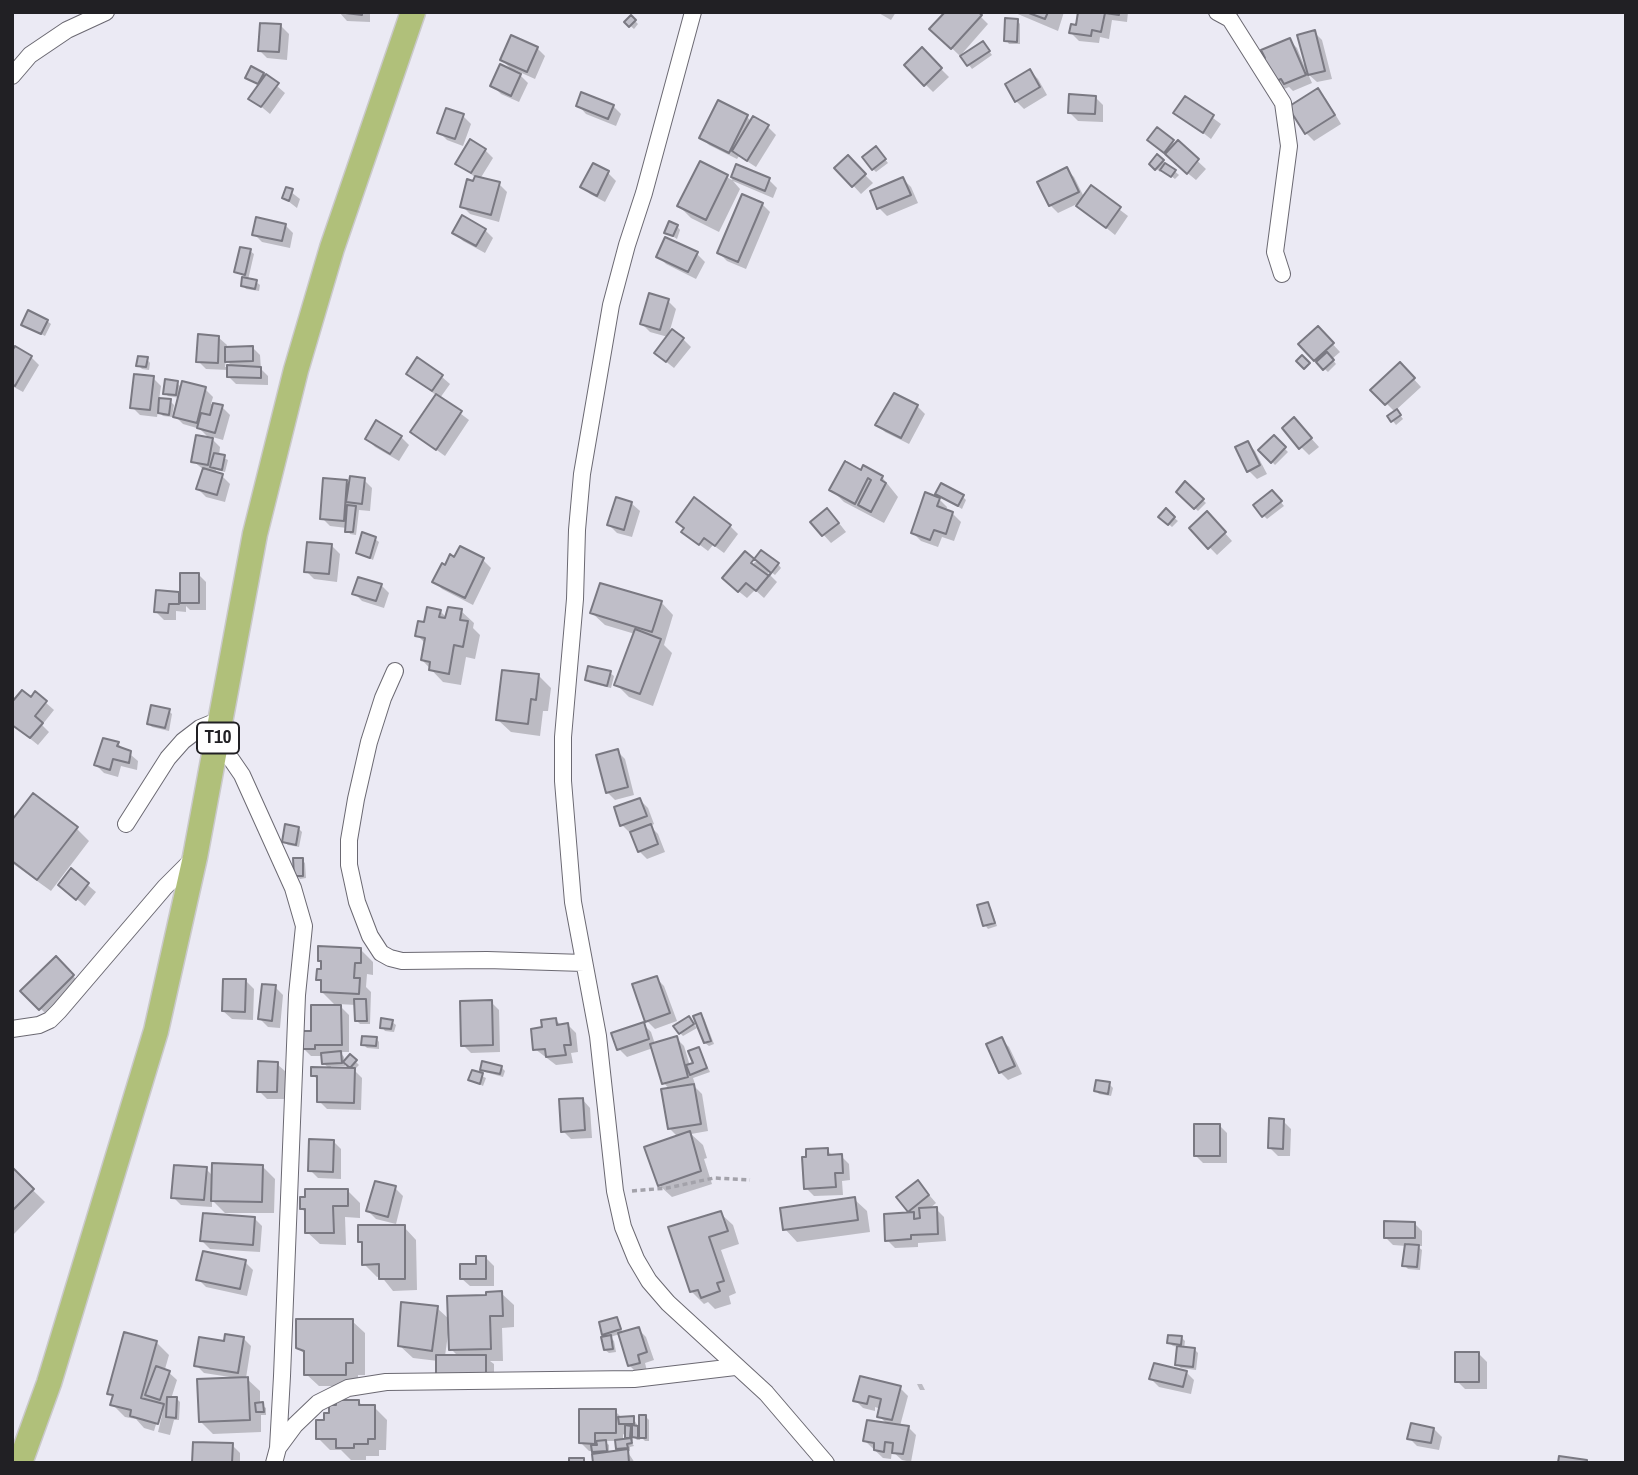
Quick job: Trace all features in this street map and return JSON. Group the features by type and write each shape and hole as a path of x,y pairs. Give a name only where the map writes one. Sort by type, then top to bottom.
{"highway":[{"name":"T10","path":"20,1463 49,1382 156,1031 195,857 253,547 296,370 332,248 414,12"}],"street":[{"path":"12,76 30,54 67,30 106,12"},
{"path":"692,12 611,305 579,497 575,599 564,714 564,781 573,901 598,1037 615,1191 623,1227 636,1259 649,1281 668,1303 766,1393 827,1463"},
{"path":"1217,12 1230,19 1283,103 1289,146 1275,252 1282,274"},
{"path":"395,671 369,742 349,840 349,865 357,902 370,936 381,953 402,961 584,963"},
{"path":"126,824 183,741 200,728 222,719"},
{"path":"216,746 231,759 242,775 293,888 304,926 297,995 282,1376 276,1455"},
{"path":"12,1029 39,1025 50,1020 164,887 195,857"},
{"path":"276,1455 295,1425 318,1403 348,1388 386,1382 418,1381 634,1380 735,1367"}],"path":[{"path":"615,1191 654,1190 714,1178 750,1180"}],"building":[{"path":"337,12 362,12 362,15"},
{"path":"945,12 978,12 982,15 951,49 929,29"},
{"path":"1026,12 1048,12 1045,19"},
{"path":"1078,12 1119,12 1119,15 1105,13 1101,32 1092,30 1091,36 1069,33 1071,24 1076,25"},
{"path":"631,15 636,20 629,27 624,22"},
{"path":"1005,18 1018,19 1017,42 1004,41"},
{"path":"260,23 281,24 279,52 258,51"},
{"path":"1315,30 1325,71 1308,75 1297,35"},
{"path":"511,35 538,47 527,72 500,60"},
{"path":"1290,38 1306,75 1284,84 1281,79 1269,84 1259,61 1265,58 1261,50"},
{"path":"983,41 990,51 967,66 960,56"},
{"path":"922,47 942,68 924,86 904,65"},
{"path":"500,64 521,74 511,96 490,86"},
{"path":"251,66 264,73 258,84 245,78"},
{"path":"1030,69 1040,87 1015,102 1005,84"},
{"path":"266,74 279,83 261,107 248,99"},
{"path":"1318,88 1335,115 1305,134 1288,107"},
{"path":"581,92 614,105 608,119 576,106"},
{"path":"1069,94 1096,96 1095,114 1068,113"},
{"path":"1185,96 1214,115 1203,133 1173,113"},
{"path":"718,100 748,115 729,153 699,138"},
{"path":"446,108 464,114 455,139 437,133"},
{"path":"753,116 769,125 747,161 732,151"},
{"path":"1157,127 1174,140 1164,153 1147,140"},
{"path":"470,139 486,149 471,173 455,164"},
{"path":"1178,140 1199,159 1187,174 1165,154"},
{"path":"876,146 886,159 872,170 862,157"},
{"path":"1157,154 1164,160 1155,170 1149,164"},
{"path":"848,155 866,174 852,187 834,168"},
{"path":"700,161 728,175 706,220 677,206"},
{"path":"593,163 609,171 597,196 580,187"},
{"path":"1165,163 1176,170 1171,177 1160,170"},
{"path":"736,164 770,178 765,191 731,177"},
{"path":"1067,167 1079,192 1049,206 1037,182"},
{"path":"475,176 500,182 491,215 460,207 467,179 473,181"},
{"path":"903,177 911,195 877,209 870,191"},
{"path":"1091,185 1121,207 1106,228 1076,206"},
{"path":"286,187 293,189 289,201 282,198"},
{"path":"742,194 763,203 738,262 717,253"},
{"path":"462,215 486,229 476,246 452,233"},
{"path":"256,217 286,224 282,241 252,235"},
{"path":"669,221 678,225 673,236 664,233"},
{"path":"665,237 698,252 688,272 656,257"},
{"path":"240,247 251,249 245,275 234,272"},
{"path":"242,277 257,280 255,289 241,286"},
{"path":"649,293 669,299 660,330 640,324"},
{"path":"28,310 48,320 41,334 21,325"},
{"path":"1318,326 1334,343 1314,361 1298,344"},
{"path":"672,329 684,338 666,362 654,353"},
{"path":"198,334 219,336 218,363 196,362"},
{"path":"15,346 32,356 15,386 12,384 12,351"},
{"path":"253,346 253,361 225,362 225,347"},
{"path":"1327,352 1334,360 1323,370 1316,362"},
{"path":"1302,355 1310,363 1304,369 1296,361"},
{"path":"138,356 148,357 146,367 136,366"},
{"path":"417,357 443,375 432,391 406,374"},
{"path":"1400,362 1415,378 1385,405 1370,390"},
{"path":"227,365 261,367 261,378 227,377"},
{"path":"134,374 154,376 150,410 130,408"},
{"path":"165,379 178,381 176,395 163,394"},
{"path":"182,381 206,387 197,423 173,417"},
{"path":"894,393 918,405 901,438 875,425"},
{"path":"436,394 462,411 436,450 410,432"},
{"path":"159,398 171,399 169,415 158,413"},
{"path":"213,403 223,405 215,433 197,428 201,413 210,415"},
{"path":"1397,409 1401,415 1391,422 1387,416"},
{"path":"1294,417 1312,438 1299,449 1282,428"},
{"path":"376,420 402,436 390,454 365,439"},
{"path":"196,435 213,438 208,465 191,462"},
{"path":"1274,435 1286,447 1271,463 1258,450"},
{"path":"1248,441 1260,465 1247,472 1235,447"},
{"path":"214,453 225,455 222,470 210,467"},
{"path":"845,461 861,470 863,465 883,476 881,480 886,483 871,512 858,505 871,480 868,478 855,504 829,490"},
{"path":"203,468 223,474 217,495 196,489"},
{"path":"350,476 365,478 362,504 346,502"},
{"path":"323,478 347,480 344,521 320,519"},
{"path":"1185,481 1204,499 1194,509 1176,492"},
{"path":"941,483 964,495 958,506 935,494"},
{"path":"1272,490 1282,501 1262,517 1253,505"},
{"path":"925,492 940,498 937,506 953,512 946,534 934,530 930,540 911,533"},
{"path":"616,497 632,502 624,530 607,525"},
{"path":"694,497 731,525 715,546 704,538 699,545 681,532 684,528 676,522"},
{"path":"347,505 356,506 353,532 345,532"},
{"path":"827,508 839,523 822,536 810,522"},
{"path":"1166,508 1175,517 1168,525 1158,517"},
{"path":"1207,511 1226,532 1208,549 1189,528"},
{"path":"362,532 376,537 370,558 356,553"},
{"path":"307,542 332,544 329,574 304,572"},
{"path":"460,546 484,558 465,598 432,582 442,563 445,565 450,554 454,557"},
{"path":"761,550 779,563 769,576 751,563"},
{"path":"745,551 771,573 756,591 746,583 738,592 722,578"},
{"path":"180,573 199,573 199,603 180,603"},
{"path":"358,577 382,584 376,601 352,594"},
{"path":"600,583 662,601 652,632 590,613"},
{"path":"156,590 179,592 179,604 169,604 168,613 154,612"},
{"path":"427,607 441,610 439,617 445,618 448,607 462,609 460,620 468,621 463,647 454,645 449,674 429,670 430,662 421,660 425,638 415,636 418,621 424,622"},
{"path":"635,629 661,639 640,694 614,685"},
{"path":"588,666 611,671 607,686 585,680"},
{"path":"502,670 539,674 536,700 531,699 528,724 496,720"},
{"path":"22,690 31,697 35,691 47,701 35,716 43,723 30,738 12,725 12,702"},
{"path":"151,705 170,709 165,728 147,724"},
{"path":"103,738 119,742 117,746 131,751 129,763 113,759 110,770 94,765"},
{"path":"618,749 628,787 606,793 596,755"},
{"path":"33,793 78,827 37,880 12,861 12,820"},
{"path":"640,798 647,816 620,826 614,807"},
{"path":"285,824 299,827 296,845 282,842"},
{"path":"651,824 658,844 638,852 630,832"},
{"path":"293,858 303,858 303,876 294,876"},
{"path":"71,868 89,883 76,900 58,885"},
{"path":"988,902 995,923 983,926 977,905"},
{"path":"318,946 361,948 361,963 355,963 354,978 360,978 359,994 321,992 321,980 316,980 317,969 321,969"},
{"path":"56,956 74,975 39,1010 20,991"},
{"path":"657,976 670,1013 645,1022 632,984"},
{"path":"223,979 246,979 245,1012 222,1011"},
{"path":"262,984 276,985 272,1021 258,1019"},
{"path":"354,999 366,999 367,1021 355,1021"},
{"path":"492,1000 493,1045 461,1046 460,1001"},
{"path":"311,1005 341,1005 342,1045 315,1045 315,1049 301,1049 301,1031 311,1031"},
{"path":"701,1013 711,1041 704,1043 693,1016"},
{"path":"689,1016 694,1024 679,1034 673,1026"},
{"path":"381,1018 393,1020 391,1029 380,1028"},
{"path":"556,1018 557,1025 568,1023 571,1045 564,1045 566,1055 546,1057 545,1049 533,1050 531,1029 542,1027 541,1020"},
{"path":"644,1022 649,1039 617,1050 611,1033"},
{"path":"362,1036 377,1037 376,1046 361,1045"},
{"path":"677,1036 688,1077 662,1084 650,1044"},
{"path":"1002,1037 1015,1066 999,1073 986,1044"},
{"path":"699,1047 707,1068 690,1075 686,1065 693,1063 688,1051"},
{"path":"341,1051 342,1063 322,1064 321,1053"},
{"path":"350,1054 357,1060 350,1068 343,1062"},
{"path":"258,1061 278,1062 277,1092 257,1092"},
{"path":"482,1061 502,1066 500,1074 480,1070"},
{"path":"311,1067 355,1068 354,1103 317,1102 317,1076 311,1076"},
{"path":"472,1070 483,1073 480,1084 468,1080"},
{"path":"1096,1080 1110,1082 1108,1094 1094,1091"},
{"path":"694,1084 701,1124 668,1129 661,1089"},
{"path":"583,1098 585,1130 561,1132 559,1099"},
{"path":"1269,1118 1284,1119 1283,1149 1268,1148"},
{"path":"1194,1124 1220,1124 1220,1156 1194,1156"},
{"path":"690,1131 701,1171 658,1186 644,1147"},
{"path":"309,1139 334,1140 333,1172 308,1171"},
{"path":"828,1148 828,1155 842,1154 843,1173 835,1173 836,1187 804,1189 802,1157 806,1157 806,1149"},
{"path":"212,1163 263,1165 262,1202 211,1201"},
{"path":"174,1165 207,1167 204,1200 171,1198"},
{"path":"12,1167 34,1189 12,1211"},
{"path":"918,1180 929,1195 908,1212 896,1197"},
{"path":"375,1181 396,1186 388,1217 366,1211"},
{"path":"305,1189 348,1189 348,1206 333,1206 334,1233 305,1233 305,1209 300,1209 300,1197 305,1197"},
{"path":"855,1197 858,1220 783,1230 780,1208"},
{"path":"937,1207 938,1234 911,1235 911,1239 885,1241 884,1214 914,1212 914,1219 920,1218 919,1208"},
{"path":"721,1211 728,1231 709,1237 724,1281 717,1283 720,1291 701,1298 698,1290 690,1292 668,1227"},
{"path":"203,1213 255,1217 253,1245 200,1241"},
{"path":"1384,1221 1415,1222 1415,1238 1384,1238"},
{"path":"358,1225 405,1225 405,1279 379,1279 379,1264 362,1265 362,1242 358,1242"},
{"path":"1405,1244 1419,1245 1417,1267 1402,1266"},
{"path":"203,1251 246,1260 240,1289 196,1280"},
{"path":"476,1256 486,1256 486,1279 460,1279 460,1264 476,1264"},
{"path":"502,1291 503,1316 490,1316 491,1349 449,1350 447,1296 486,1295 486,1292"},
{"path":"401,1302 438,1306 432,1351 398,1346"},
{"path":"617,1317 621,1329 602,1335 599,1322"},
{"path":"296,1319 353,1319 353,1363 346,1363 346,1375 304,1375 304,1351 296,1348"},
{"path":"639,1327 647,1352 638,1355 640,1363 628,1366 618,1333"},
{"path":"124,1332 157,1341 141,1398 164,1404 158,1424 130,1416 131,1410 110,1405 113,1395 107,1394"},
{"path":"225,1334 244,1337 238,1373 194,1366 199,1337 224,1341"},
{"path":"611,1335 613,1349 604,1350 601,1337"},
{"path":"1168,1335 1182,1336 1181,1345 1167,1343"},
{"path":"1177,1346 1195,1348 1193,1367 1175,1365"},
{"path":"1455,1352 1479,1352 1479,1382 1455,1382"},
{"path":"436,1355 486,1355 486,1374 436,1374"},
{"path":"1154,1363 1187,1371 1183,1387 1149,1379"},
{"path":"156,1366 170,1371 160,1400 145,1395"},
{"path":"860,1376 901,1386 892,1420 877,1417 881,1399 869,1396 867,1404 853,1401"},
{"path":"248,1377 250,1420 199,1422 197,1379"},
{"path":"167,1397 177,1397 176,1418 166,1417"},
{"path":"336,1400 359,1400 359,1405 375,1405 375,1439 368,1439 368,1444 354,1444 354,1448 336,1448 336,1439 316,1439 316,1420 324,1420 324,1413 329,1413 329,1405 336,1405"},
{"path":"263,1402 264,1412 256,1412 255,1403"},
{"path":"579,1409 616,1409 616,1433 595,1433 595,1444 579,1443"},
{"path":"639,1415 646,1415 646,1438 639,1438"},
{"path":"634,1416 634,1424 619,1424 618,1417"},
{"path":"867,1420 909,1426 903,1454 892,1453 893,1443 885,1442 884,1452 874,1450 874,1443 863,1441"},
{"path":"1411,1423 1434,1428 1431,1443 1407,1439"},
{"path":"625,1425 631,1426 630,1438 625,1438"},
{"path":"632,1425 638,1426 638,1438 632,1437"},
{"path":"631,1438 632,1443 627,1444 628,1448 616,1449 615,1440"},
{"path":"606,1440 607,1451 592,1452 591,1445 597,1445 596,1441"},
{"path":"193,1442 233,1443 232,1463 192,1463"},
{"path":"628,1449 629,1463 593,1463 592,1454"},
{"path":"1559,1456 1587,1460 1587,1463 1558,1463"},
{"path":"569,1458 584,1458 584,1463 569,1463"}]}
